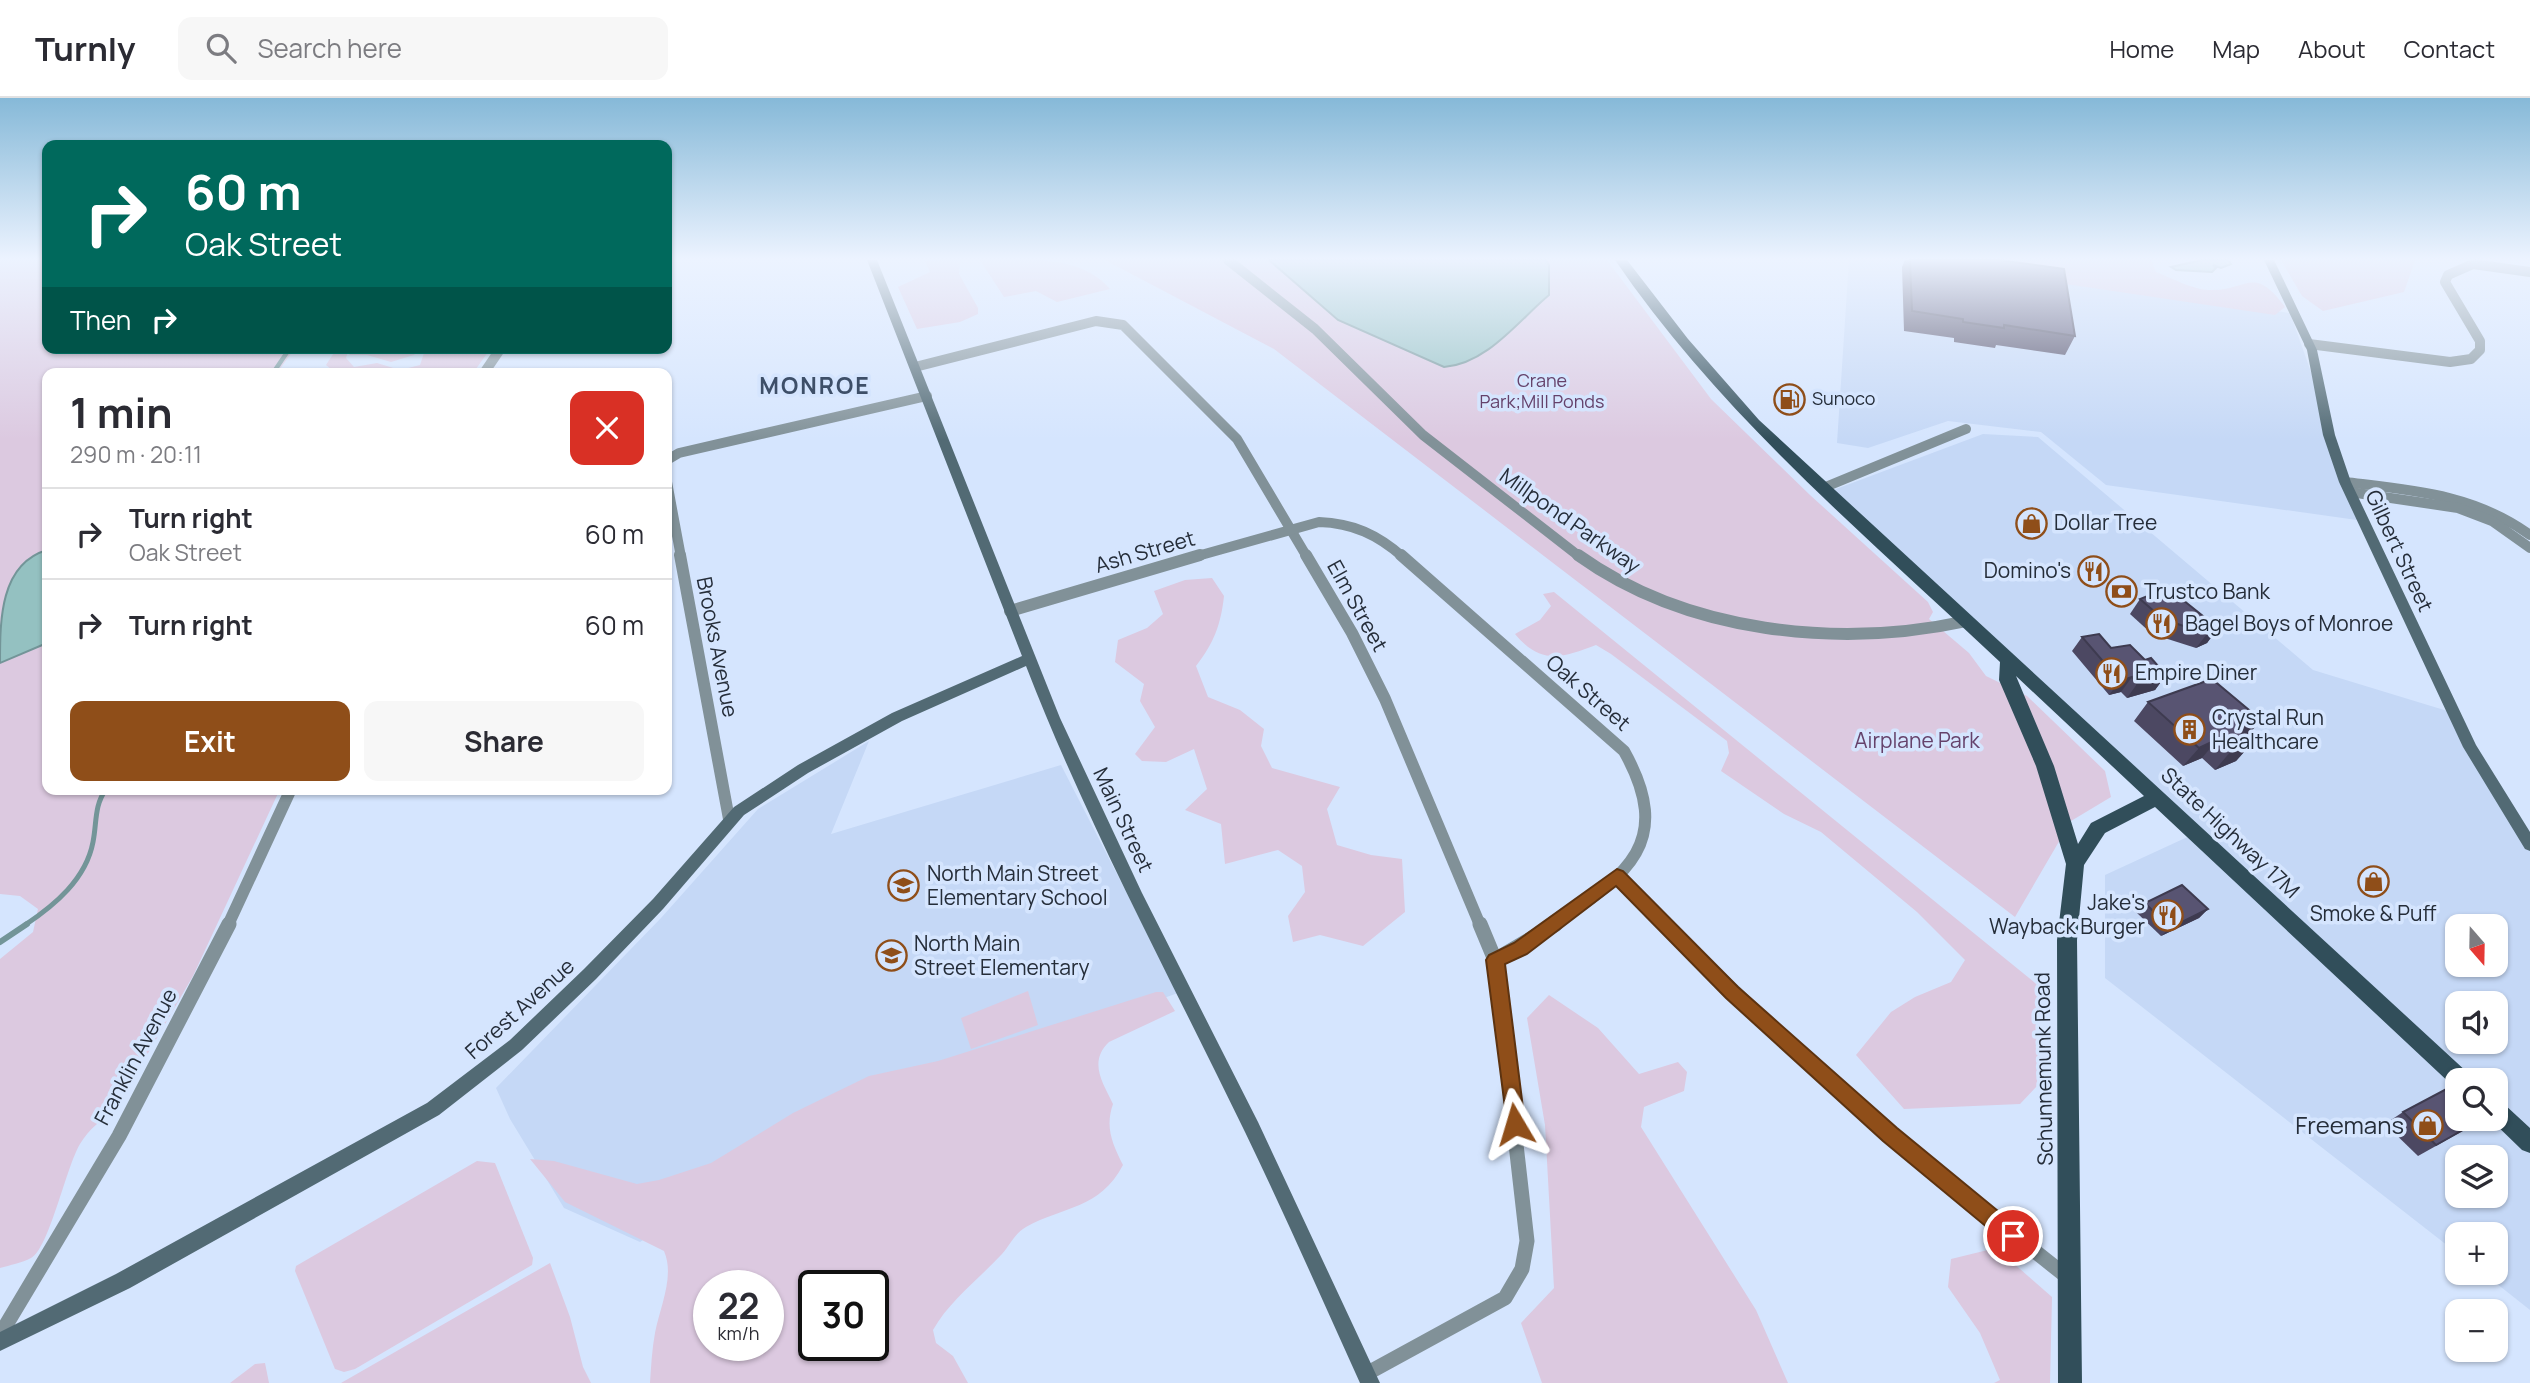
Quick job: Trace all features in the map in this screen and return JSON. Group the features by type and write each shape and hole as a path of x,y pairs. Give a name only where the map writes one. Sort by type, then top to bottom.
{"main road":[{"name":"State Highway 17M","path":"1667,320 1719,385 1823,488 2448,1068"},
{"path":"2009,660 2007,680 2045,766 2075,864"},
{"name":"Schunnemunk Road","path":"2070,1383 2067,940 2075,864 2098,828 2157,798"},
{"path":"2508,1122 2530,1143"}],"street":[{"name":"Main Street","path":"896,320 1028,659 1135,895 1252,1128 1368,1378"},
{"name":"Millpond Parkway","path":"1304,320 1423,435 1548,533 1631,589 1714,619 1827,634 1921,631 1966,621"},
{"name":"Gilbert Street","path":"2298,320 2309,344 2329,435 2348,487 2470,747 2530,845"},
{"path":"2309,344 2450,362 2471,359 2480,350 2480,341 2468,320"},
{"path":"915,367 1085,324 1112,321"},
{"name":"Elm Street","path":"1112,321 1127,328 1237,439 1352,633 1385,699 1495,960"},
{"path":"672,456 927,396"},
{"path":"1823,488 1966,429"},
{"path":"2348,487 2432,494 2474,503 2501,516 2530,535"},
{"path":"2348,487 2466,510 2492,521 2530,548"},
{"name":"Brooks Avenue","path":"672,509 729,820"},
{"name":"Oak Street","path":"1290,528 1327,521 1362,528 1384,540 1624,751 1640,782 1644,833 1636,858 1617,876 1520,948 1495,960"},
{"name":"Ash Street","path":"1010,611 1290,528"},
{"name":"Forest Avenue","path":"0,1342 123,1281 413,1122 448,1099 516,1045 590,974 658,905 729,820 803,769 897,717 1028,659"},
{"name":"Franklin Avenue","path":"0,1335 102,1166 157,1064 258,863 288,795"},
{"path":"1617,876 1732,992 1890,1134 1975,1207 2070,1279"},
{"path":"1368,1378 1505,1298 1522,1269 1525,1228 1495,960"}],"shaded area":[{"path":"1338,320 1522,320 1474,358 1444,367"},
{"path":"1845,320 2292,320 2364,521 2106,485 2041,432 1948,421 1868,448 1837,443"},
{"path":"1983,434 2038,437 2313,670 2454,713 2530,845 2530,1310 2498,1285 2508,1285 2508,1222 2445,1222 2445,1244 2105,978 2105,875 2194,834 1828,492"},
{"path":"42,552 42,645 0,663 2,612 6,596 11,581 31,557"},
{"name":"North Main Street Elementary","path":"869,741 831,834 1061,765 1178,993 838,1113 640,1242 564,1208 510,1119 496,1088 661,918 758,809"}],"green space":[{"path":"0,320 42,320 42,354 291,354 281,368 42,368 42,795 277,795 193,976 115,1110 91,1129 80,1144 51,1224 38,1251 27,1260 0,1268 0,959 33,932 38,909 20,896 0,894"},
{"path":"913,320 965,320 960,322 917,329"},
{"name":"Crane Park;Mill Ponds","path":"1219,320 1652,320 1711,399 1810,495 1928,602 1933,612 1929,619 1969,653 1986,676 2027,696 2105,771 2111,797 2071,821 2015,917 1274,349"},
{"path":"333,354 347,354 346,358 354,367 377,363 393,368 330,368 326,365"},
{"path":"415,354 391,362 367,355 349,355"},
{"path":"424,354 487,354 477,368 408,368 420,365"},
{"path":"1212,578 1224,596 1223,606 1212,641 1196,666 1208,697 1240,710 1264,729 1261,746 1272,768 1340,787 1327,809 1337,845 1371,855 1402,859 1405,912 1363,946 1320,935 1293,942 1288,916 1305,892 1302,866 1278,850 1225,864 1221,824 1185,810 1207,789 1194,749 1166,762 1142,761 1135,754 1155,727 1140,701 1144,684 1115,662 1118,640 1147,628 1163,614 1154,591 1185,580"},
{"path":"1554,592 2040,987 2037,1086 2020,1104 1904,1109 1856,1055 1891,1012 1915,997 1951,982 1965,960 1917,912 1821,832 1784,814 1721,771 1729,753 1727,741 1611,654 1596,645 1573,653 1543,655 1525,644 1515,634 1540,620 1551,606 1543,594"},
{"path":"1028,991 1038,1025 971,1049 961,1018"},
{"path":"1156,992 1163,992 1175,1011 1109,1042 1099,1057 1099,1073 1113,1104 1111,1135 1123,1165 1114,1179 1080,1205 1022,1230 1002,1254 956,1299 933,1330 936,1343 953,1356 968,1383 650,1383 654,1339 666,1292 668,1271 664,1251 565,1202 530,1159 554,1161 637,1184 659,1180 711,1163 793,1113 869,1076 938,1061"},
{"path":"1549,995 1598,1028 1639,1074 1678,1062 1687,1072 1684,1091 1644,1107 1641,1127 1756,1310 1788,1383 1542,1383 1521,1323 1554,1288 1545,1125 1527,1018"},
{"path":"477,1161 495,1163 533,1258 532,1265 355,1369 344,1372 335,1369 295,1271 296,1266"},
{"path":"1996,1248 2052,1297 2050,1383 1994,1383 2000,1380 1980,1333 1948,1287 1951,1259"},
{"path":"550,1263 570,1317 583,1367 591,1383 341,1383"},
{"path":"265,1363 269,1383 230,1383 255,1364"}],"building":[{"path":"2072,320 2075,336 2004,325 2004,328 1963,322"},
{"path":"2168,588 2218,628 2207,634 2163,619 2140,599"},
{"path":"2099,634 2111,648 2130,645 2145,660 2151,658 2166,675 2137,684 2132,677 2120,681 2082,637"},
{"path":"2212,679 2261,720 2238,730 2253,742 2231,751 2218,739 2199,748 2148,702"},
{"path":"2182,885 2208,909 2170,928 2145,903"},
{"path":"2445,1090 2445,1131 2461,1131 2436,1145 2403,1112"}],"waterway":[{"path":"276,368 286,354"},
{"path":"25,925 58,900 84,868 93,842 102,795"},
{"path":"0,942 27,924"}],"place":[{"name":"Sunoco","path":"1789,399"},
{"name":"Dollar Tree","path":"2031,523"},
{"name":"Domino's","path":"2094,571"},
{"name":"Trustco Bank","path":"2121,592"},
{"name":"Bagel Boys of Monroe","path":"2162,624"},
{"name":"Empire Diner","path":"2112,673"},
{"name":"Crystal Run Healthcare","path":"2189,730"},
{"name":"Smoke & Puff","path":"2373,882"},
{"name":"North Main Street Elementary School","path":"904,886"},
{"name":"Jake's Wayback Burger","path":"2168,915"},
{"name":"North Main Street Elementary","path":"891,956"},
{"name":"Freemans","path":"2427,1126"}],"district":[{"name":"MONROE","path":"815,386"}],"route":[{"path":"1515,1124 1495,960 1520,948 1617,876 1732,992 1890,1134 2013,1236"}],"park label":[{"name":"Airplane Park","path":"1917,741"}]}
